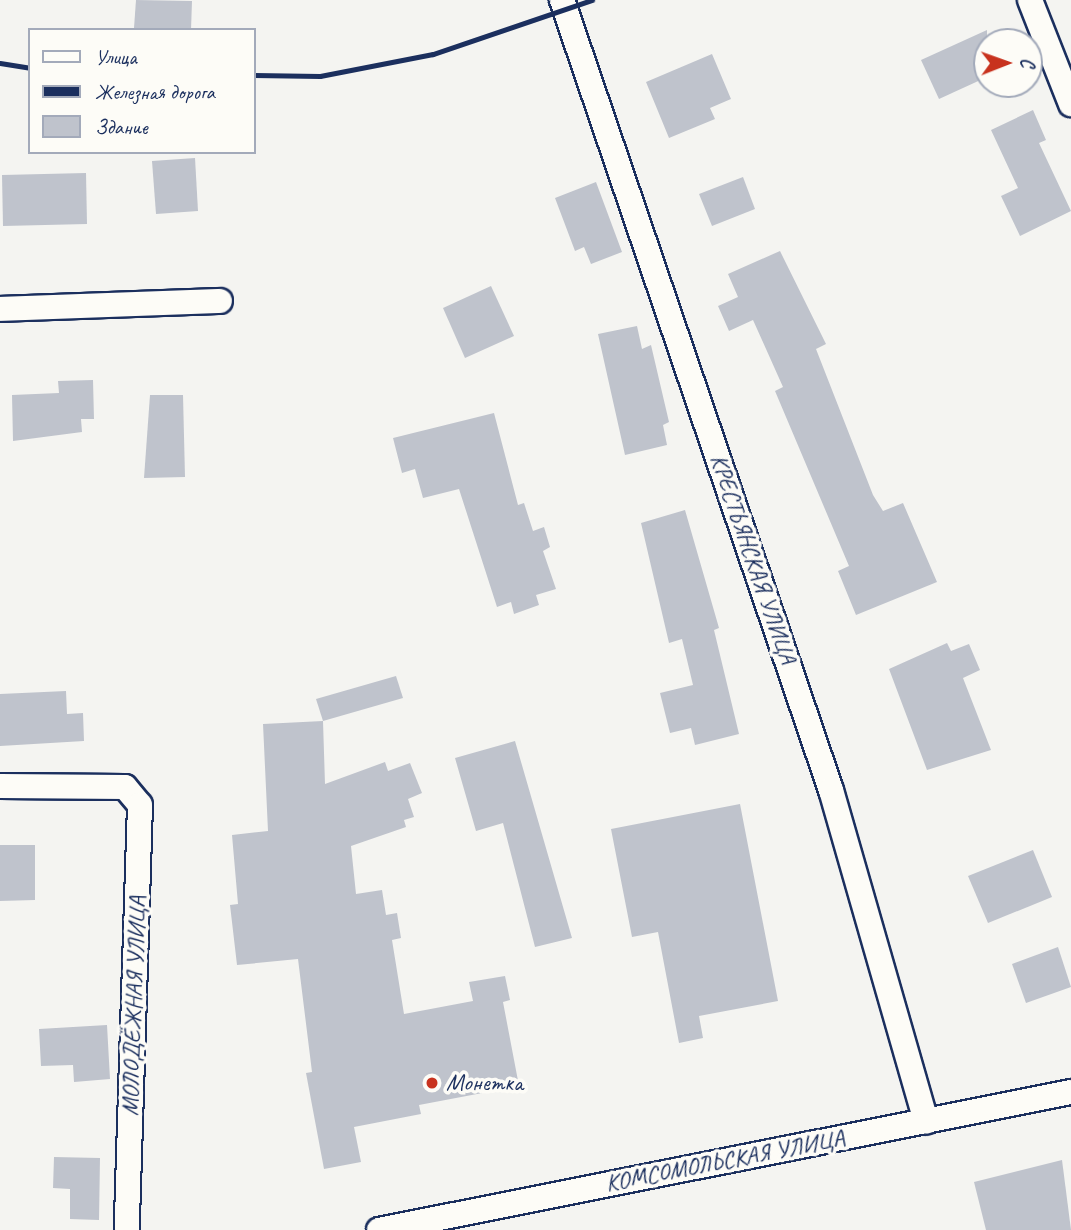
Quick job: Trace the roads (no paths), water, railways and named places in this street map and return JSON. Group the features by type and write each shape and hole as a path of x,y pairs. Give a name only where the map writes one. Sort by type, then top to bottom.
{"street":[{"name":"КРЕСТЬЯНСКАЯ УЛИЦА","path":"562,0 831,790 926,1122"},
{"path":"1030,0 1071,104"},
{"path":"0,309 220,301"},
{"name":"МОЛОДЁЖНАЯ УЛИЦА","path":"0,786 125,787 140,805 127,1230"},
{"name":"КОМСОМОЛЬСКАЯ УЛИЦА","path":"379,1230 1071,1093"}],"railway":[{"path":"256,75 320,76 433,54 592,0"},
{"path":"0,63 28,68"}],"place":[{"name":"Монетка","path":"432,1083"}]}
